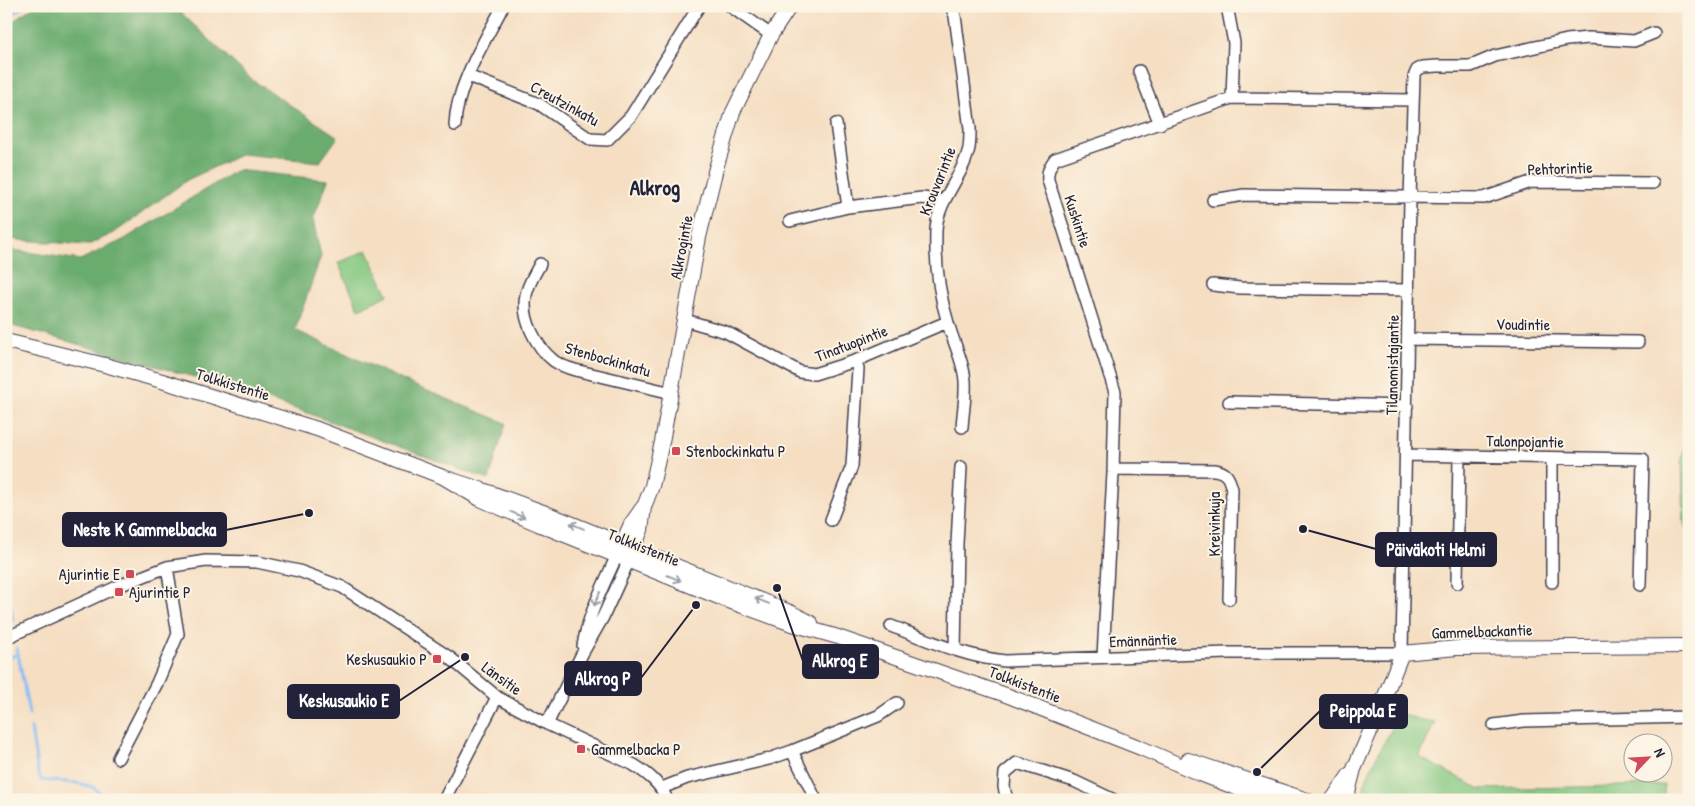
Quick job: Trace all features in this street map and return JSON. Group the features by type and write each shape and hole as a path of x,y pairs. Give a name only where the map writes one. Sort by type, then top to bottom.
{"street":[{"path":"455,126 455,112 468,76 503,6"},
{"name":"Creutzinkatu","path":"468,76 539,104 590,139 607,140 631,116 699,6"},
{"path":"730,6 771,36"},
{"name":"Alkrogintie","path":"625,552 631,524 644,506 652,486 672,393 699,238 716,168 734,112 771,36 790,6"},
{"path":"1227,6 1234,43 1232,98"},
{"name":"Krouvarintie","path":"952,7 955,16 970,129 965,158 944,201 936,223 936,248 937,276 947,322 966,382 962,427"},
{"name":"Tilanomistajantie","path":"1402,653 1414,77 1417,70 1423,67 1471,66 1495,56 1567,40 1588,38 1634,41 1654,34"},
{"path":"1140,71 1160,124"},
{"name":"Kuskintie","path":"1103,657 1115,392 1047,172 1056,159 1232,98 1413,100"},
{"path":"836,124 848,207"},
{"name":"Pehtorintie","path":"1213,200 1244,195 1484,198 1531,182 1653,183"},
{"path":"790,221 848,207 922,198 944,201"},
{"name":"Stenbockinkatu","path":"540,264 529,285 525,308 534,336 553,360 575,370 672,393"},
{"path":"1213,285 1240,288 1409,290"},
{"name":"Tinatuopintie","path":"685,320 726,332 800,372 808,374 824,372 855,361 947,322"},
{"name":"Voudintie","path":"1408,339 1638,342"},
{"name":"Tolkkistentie","path":"6,341 105,365 217,397 317,429 534,509 735,603 789,623 838,637 1006,695 1267,800"},
{"path":"830,520 852,466 858,370 855,361"},
{"path":"1229,402 1407,406"},
{"name":"Talonpojantie","path":"1406,455 1643,459 1640,585"},
{"path":"1458,583 1459,456"},
{"path":"1552,458 1552,582"},
{"path":"955,650 957,544 962,467"},
{"name":"Kreivinkuja","path":"1113,469 1215,470 1226,474 1232,489 1229,600"},
{"path":"547,724 582,654 586,630 592,612 625,552"},
{"name":"Länsitie","path":"6,638 121,585 167,567 206,560 257,562 299,571 342,587 449,657 497,697 547,724 634,765 646,772 662,788"},
{"path":"118,758 157,683 178,634 167,567"},
{"name":"Emännäntie","path":"891,626 955,650 990,660 1005,661 1237,653 1402,653"},
{"name":"Gammelbackantie","path":"1402,653 1457,648 1689,646"},
{"path":"1346,800 1354,769 1380,712 1402,653"},
{"path":"444,800 497,697"},
{"path":"667,800 662,788 687,778 769,759 792,751 878,716 897,703"},
{"path":"1494,725 1524,721 1689,717"},
{"name":"Tolkkistentie","path":"1141,748 1201,764 1307,800"},
{"path":"792,751 816,800"},
{"path":"1007,800 1004,787 1005,773 1017,763 1074,781 1114,800"},
{"path":"1332,800 1354,769"}],"green space":[{"path":"34,6 174,6 251,79 338,137 320,162 242,154 187,180 114,233 88,245 6,239 6,26"},
{"path":"237,170 328,180 313,220 321,256 295,330 413,385 506,423 489,480 302,411 219,384 6,324 6,249 80,260 123,240"},
{"path":"367,250 388,295 359,309 338,263"},
{"path":"1689,425 1689,538 1684,523 1682,459"},
{"path":"1402,714 1435,722 1419,757 1480,789 1664,785 1665,800 1363,800 1363,792 1370,771 1397,718"}],"waterway":[{"path":"6,19 24,6"},
{"path":"6,579 13,622"},
{"path":"17,648 29,714"},
{"path":"6,659 18,654"},
{"path":"31,728 38,773 41,780 77,783 93,787 108,800"}],"place":[{"name":"Stenbockinkatu P","path":"676,451"},
{"name":"Neste K Gammelbacka","path":"309,513"},
{"name":"Päiväkoti Helmi","path":"1303,529"},
{"name":"Ajurintie E","path":"130,574"},
{"name":"Alkrog E","path":"777,588"},
{"name":"Ajurintie P","path":"119,592"},
{"name":"Alkrog P","path":"696,605"},
{"name":"Keskusaukio E","path":"465,657"},
{"name":"Keskusaukio P","path":"437,659"},
{"name":"Gammelbacka P","path":"581,749"},
{"name":"Peippola E","path":"1257,772"}],"district":[{"name":"Alkrog","path":"655,188"}]}
